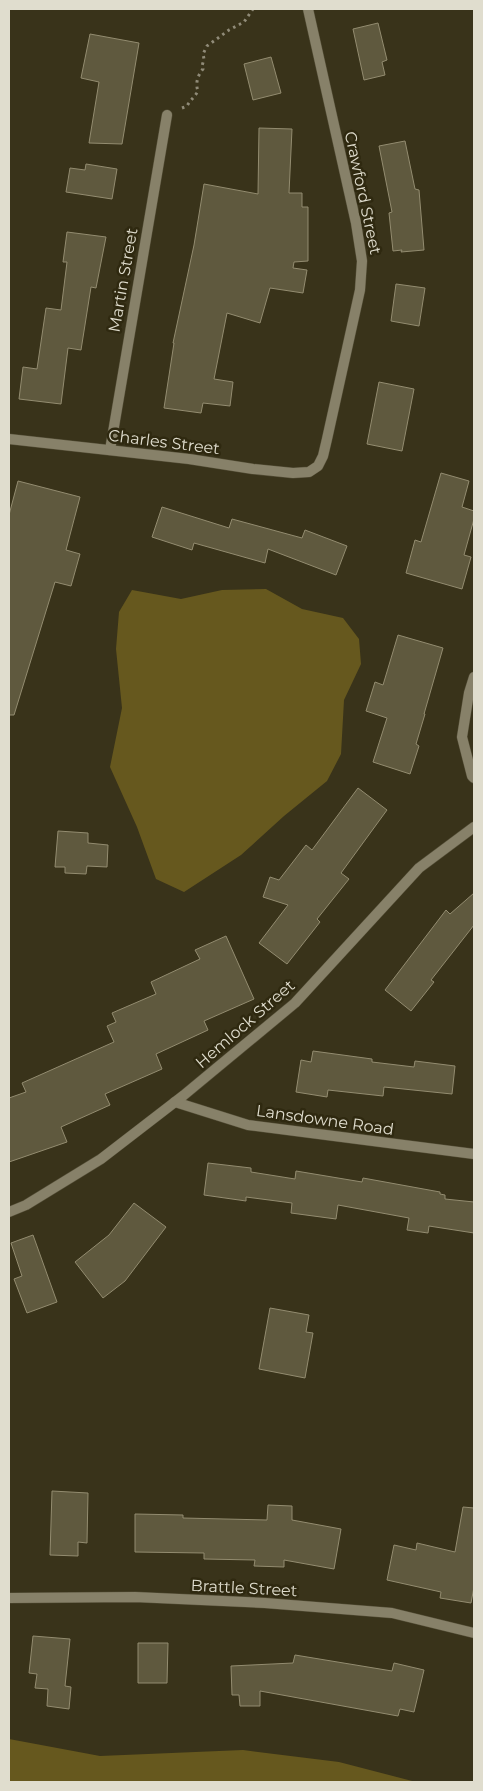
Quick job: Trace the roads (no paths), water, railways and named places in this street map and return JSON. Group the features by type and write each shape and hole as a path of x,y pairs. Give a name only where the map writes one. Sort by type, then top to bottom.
{"street":[{"name":"Crawford Street","path":"308,9 356,223 362,261 360,290 327,439 323,456 315,469"},
{"name":"Martin Street","path":"110,450 167,115"},
{"name":"Charles Street","path":"9,439 293,473 309,472 315,469"},
{"path":"474,677 469,693 462,737 474,778"},
{"name":"Hemlock Street","path":"9,1212 26,1205 101,1159 175,1102 295,1003 419,868 474,827"},
{"name":"Lansdowne Road","path":"175,1102 248,1125 474,1154"},
{"name":"Brattle Street","path":"9,1598 135,1597 265,1603 392,1613 474,1633"}]}
